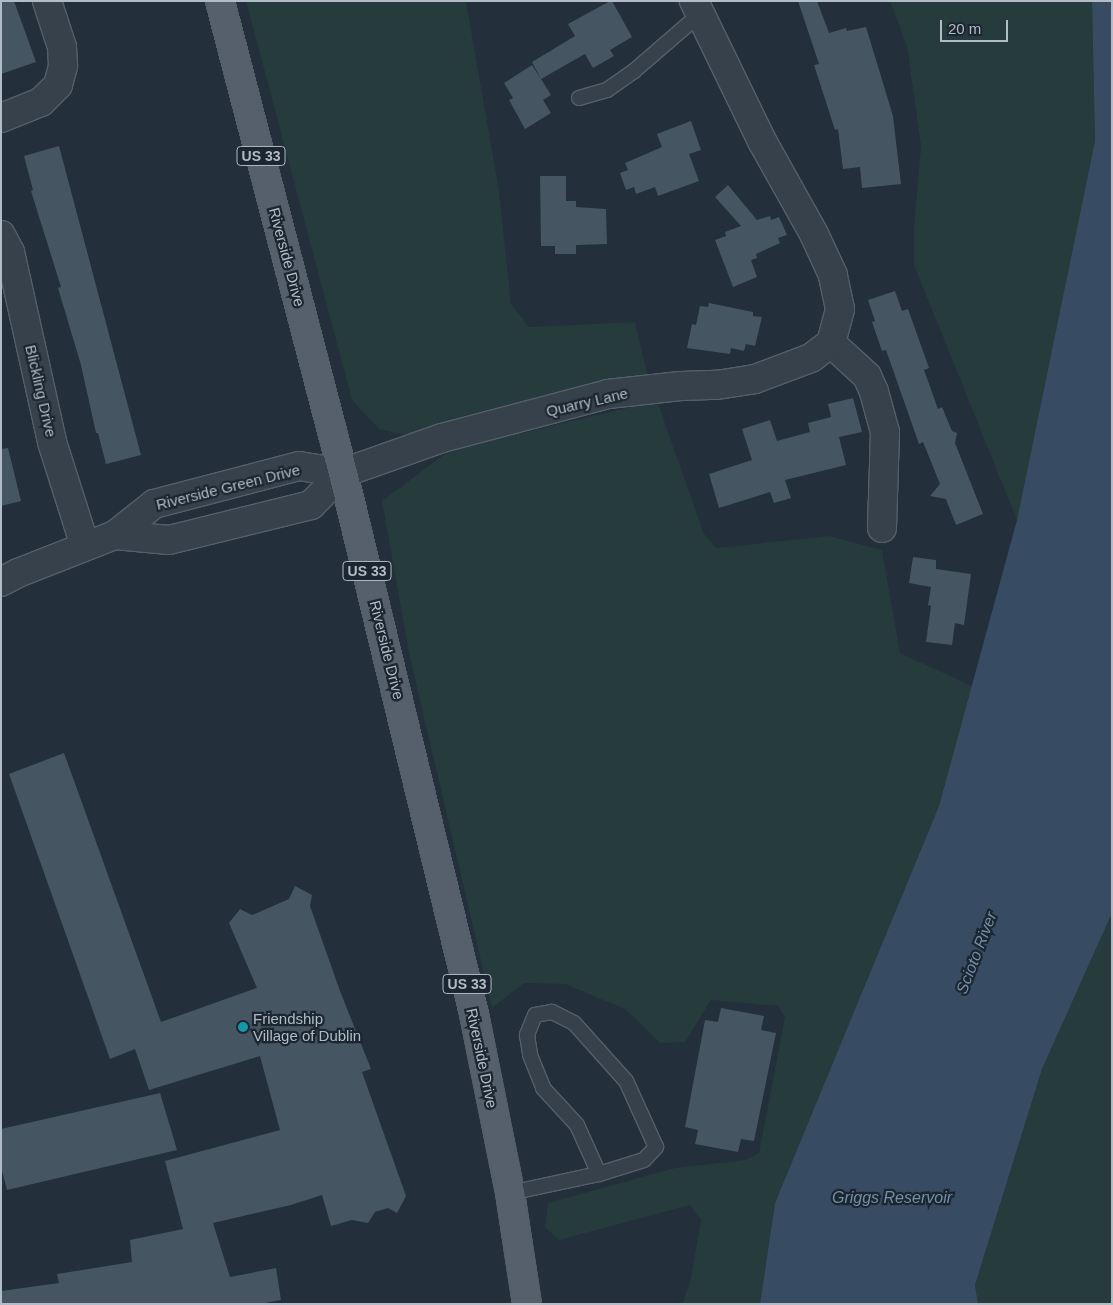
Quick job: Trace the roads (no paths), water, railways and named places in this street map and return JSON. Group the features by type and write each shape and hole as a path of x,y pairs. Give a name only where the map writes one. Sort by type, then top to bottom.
{"main road":[{"name":"Riverside Drive","path":"220,1 343,473 474,1014 510,1193 527,1304"}],"street":[{"path":"1,118 41,102 58,85 63,66 62,47 47,1"},
{"path":"697,8 762,141 814,234 833,275 840,309 830,343 867,376 874,392 885,432 882,528"},
{"name":"Blickling Drive","path":"1,235 10,252 52,442 85,546"},
{"name":"Quarry Lane","path":"343,473 442,438 608,394 681,386 717,385 755,379 811,358 830,343"},
{"name":"Riverside Green Drive","path":"1,582 115,535 154,504 299,466 343,473"},
{"name":"Riverside Green Drive","path":"115,535 168,540 311,506 343,473"}],"lane":[{"path":"579,98 607,90 634,71 697,8"},
{"path":"510,1193 599,1174 644,1160 656,1147 626,1081 574,1022 552,1012 535,1015 527,1034 530,1055 543,1088 578,1125 599,1174"}],"water":[{"name":"Griggs Reservoir","path":"1092,1 1112,1 1112,913 1042,1069 975,1285 978,1304 760,1304 775,1203 939,806 1017,520 1095,141"}],"place":[{"name":"Friendship Village of Dublin","path":"243,1027"}],"water label":[{"name":"Scioto River","path":"977,953"}]}
